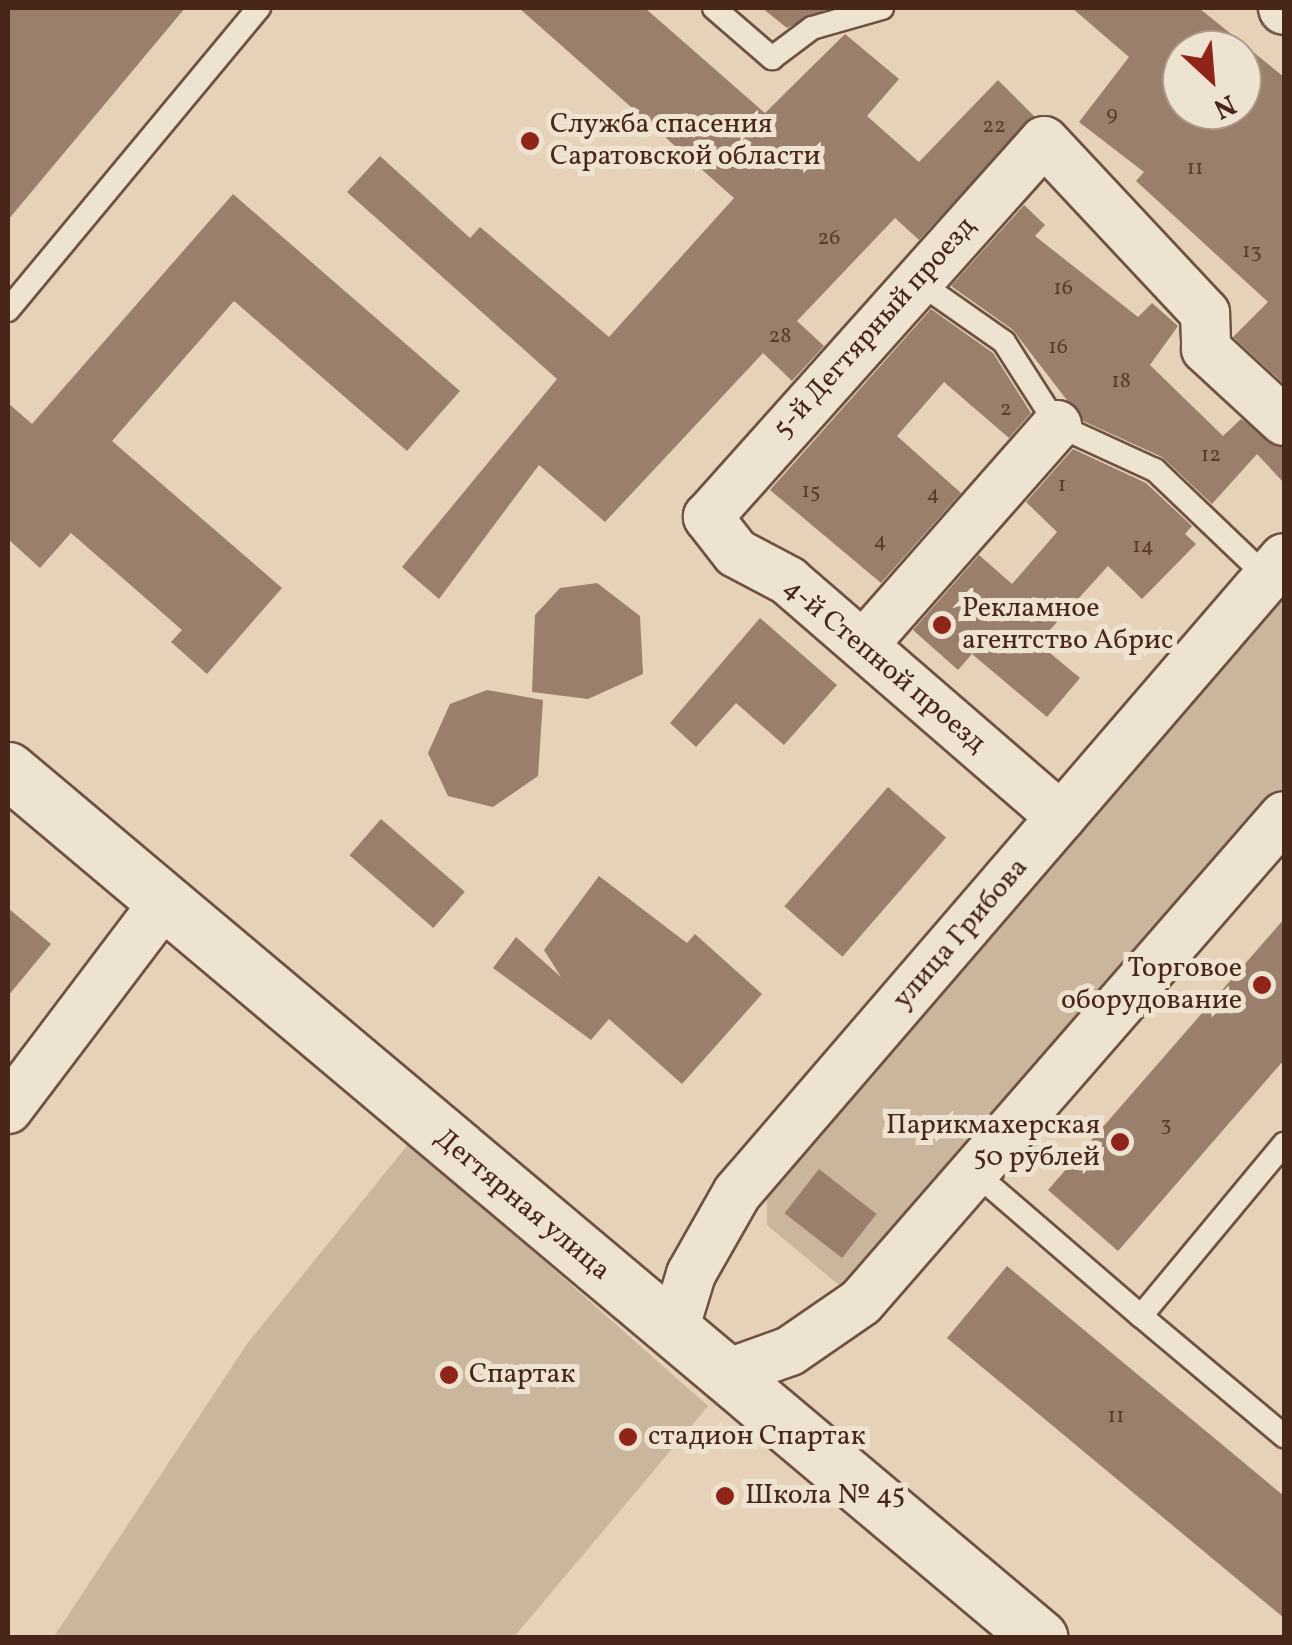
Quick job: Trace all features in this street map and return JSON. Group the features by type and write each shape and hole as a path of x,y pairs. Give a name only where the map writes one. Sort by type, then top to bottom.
{"main road":[{"name":"Дегтярная улица","path":"8,770 723,1376 1040,1638"}],"street":[{"name":"5-й Дегтярный проезд","path":"708,517 1044,141 1205,313 1206,349 1284,421"},
{"path":"864,644 1056,426"},
{"name":"4-й Степной проезд","path":"708,517 736,553 789,581 1061,817"},
{"name":"улица Грибова","path":"673,1333 691,1274 738,1193 1276,568"},
{"path":"723,1376 790,1351 861,1302 1284,816"},
{"path":"8,1109 164,903"}],"lane":[{"path":"8,310 259,8"},
{"path":"714,8 772,58 812,28 882,8"},
{"path":"918,281 1004,342 1056,426 1155,470 1276,568"},
{"path":"1141,1316 1284,1144"},
{"path":"974,1172 1284,1436"}],"shaded area":[{"path":"1284,595 1284,793 862,1281 839,1285 767,1225 767,1197"},
{"name":"Спартак","path":"410,1142 708,1406 514,1637 53,1638 247,1344"}],"building":[{"path":"8,8 185,8 8,220"},
{"path":"519,8 645,8 765,113 845,34 899,79 867,116 919,162 998,80 1034,116 919,240 895,218 797,321 824,346 792,381 763,353 605,522 539,465 439,599 402,567 557,379 347,192 380,156 470,238 480,227 609,337 734,198"},
{"path":"762,8 829,8 787,28"},
{"path":"1072,8 1199,8 1226,30 1162,30 1162,130 1262,130 1262,59 1284,77 1284,384 1233,337 1268,302 1136,181 1144,172 1079,122 1129,57"},
{"path":"233,194 460,391 407,451 234,301 112,441 282,588 207,674 171,642 182,630 71,533 40,568 8,539 8,403 32,424"},
{"path":"1024,205 1045,225 1035,236 1138,317 1152,303 1178,326 1150,365 1223,436 1241,419 1284,448 1284,483 1257,454 1212,504 1162,457 1083,421 1013,330 951,286"},
{"path":"931,309 993,353 1031,413 1009,438 944,382 897,436 961,493 881,583 770,490"},
{"path":"1073,449 1146,483 1192,526 1185,534 1196,544 1142,599 1108,566 1038,643 1080,678 1047,717 972,654 958,670 913,630 979,555 1012,584 1057,532 1026,502"},
{"path":"597,583 640,616 643,674 588,699 532,692 535,615 560,588"},
{"path":"760,618 837,685 784,745 736,703 696,747 670,723"},
{"path":"487,690 543,700 538,776 493,807 448,796 428,753 450,704"},
{"path":"888,787 946,838 842,957 784,906"},
{"path":"381,819 465,892 433,928 350,855"},
{"path":"599,876 687,943 695,934 762,994 682,1084 609,1019 591,1040 493,968 516,937 561,977 544,950"},
{"path":"8,908 51,944 8,996"},
{"path":"1284,919 1284,1060 1118,1251 1048,1190"},
{"path":"819,1169 877,1214 842,1258 785,1213"},
{"path":"1007,1266 1284,1496 1284,1618 947,1338"}],"place":[{"name":"Служба спасения Саратовской области","path":"530,141"},
{"name":"Рекламное агентство Абрис","path":"942,625"},
{"name":"Торговое оборудование","path":"1262,985"},
{"name":"Парикмахерская 50 рублей","path":"1120,1142"},
{"name":"Спартак","path":"449,1375"},
{"name":"стадион Спартак","path":"628,1437"},
{"name":"Школа № 45","path":"725,1496"}]}
